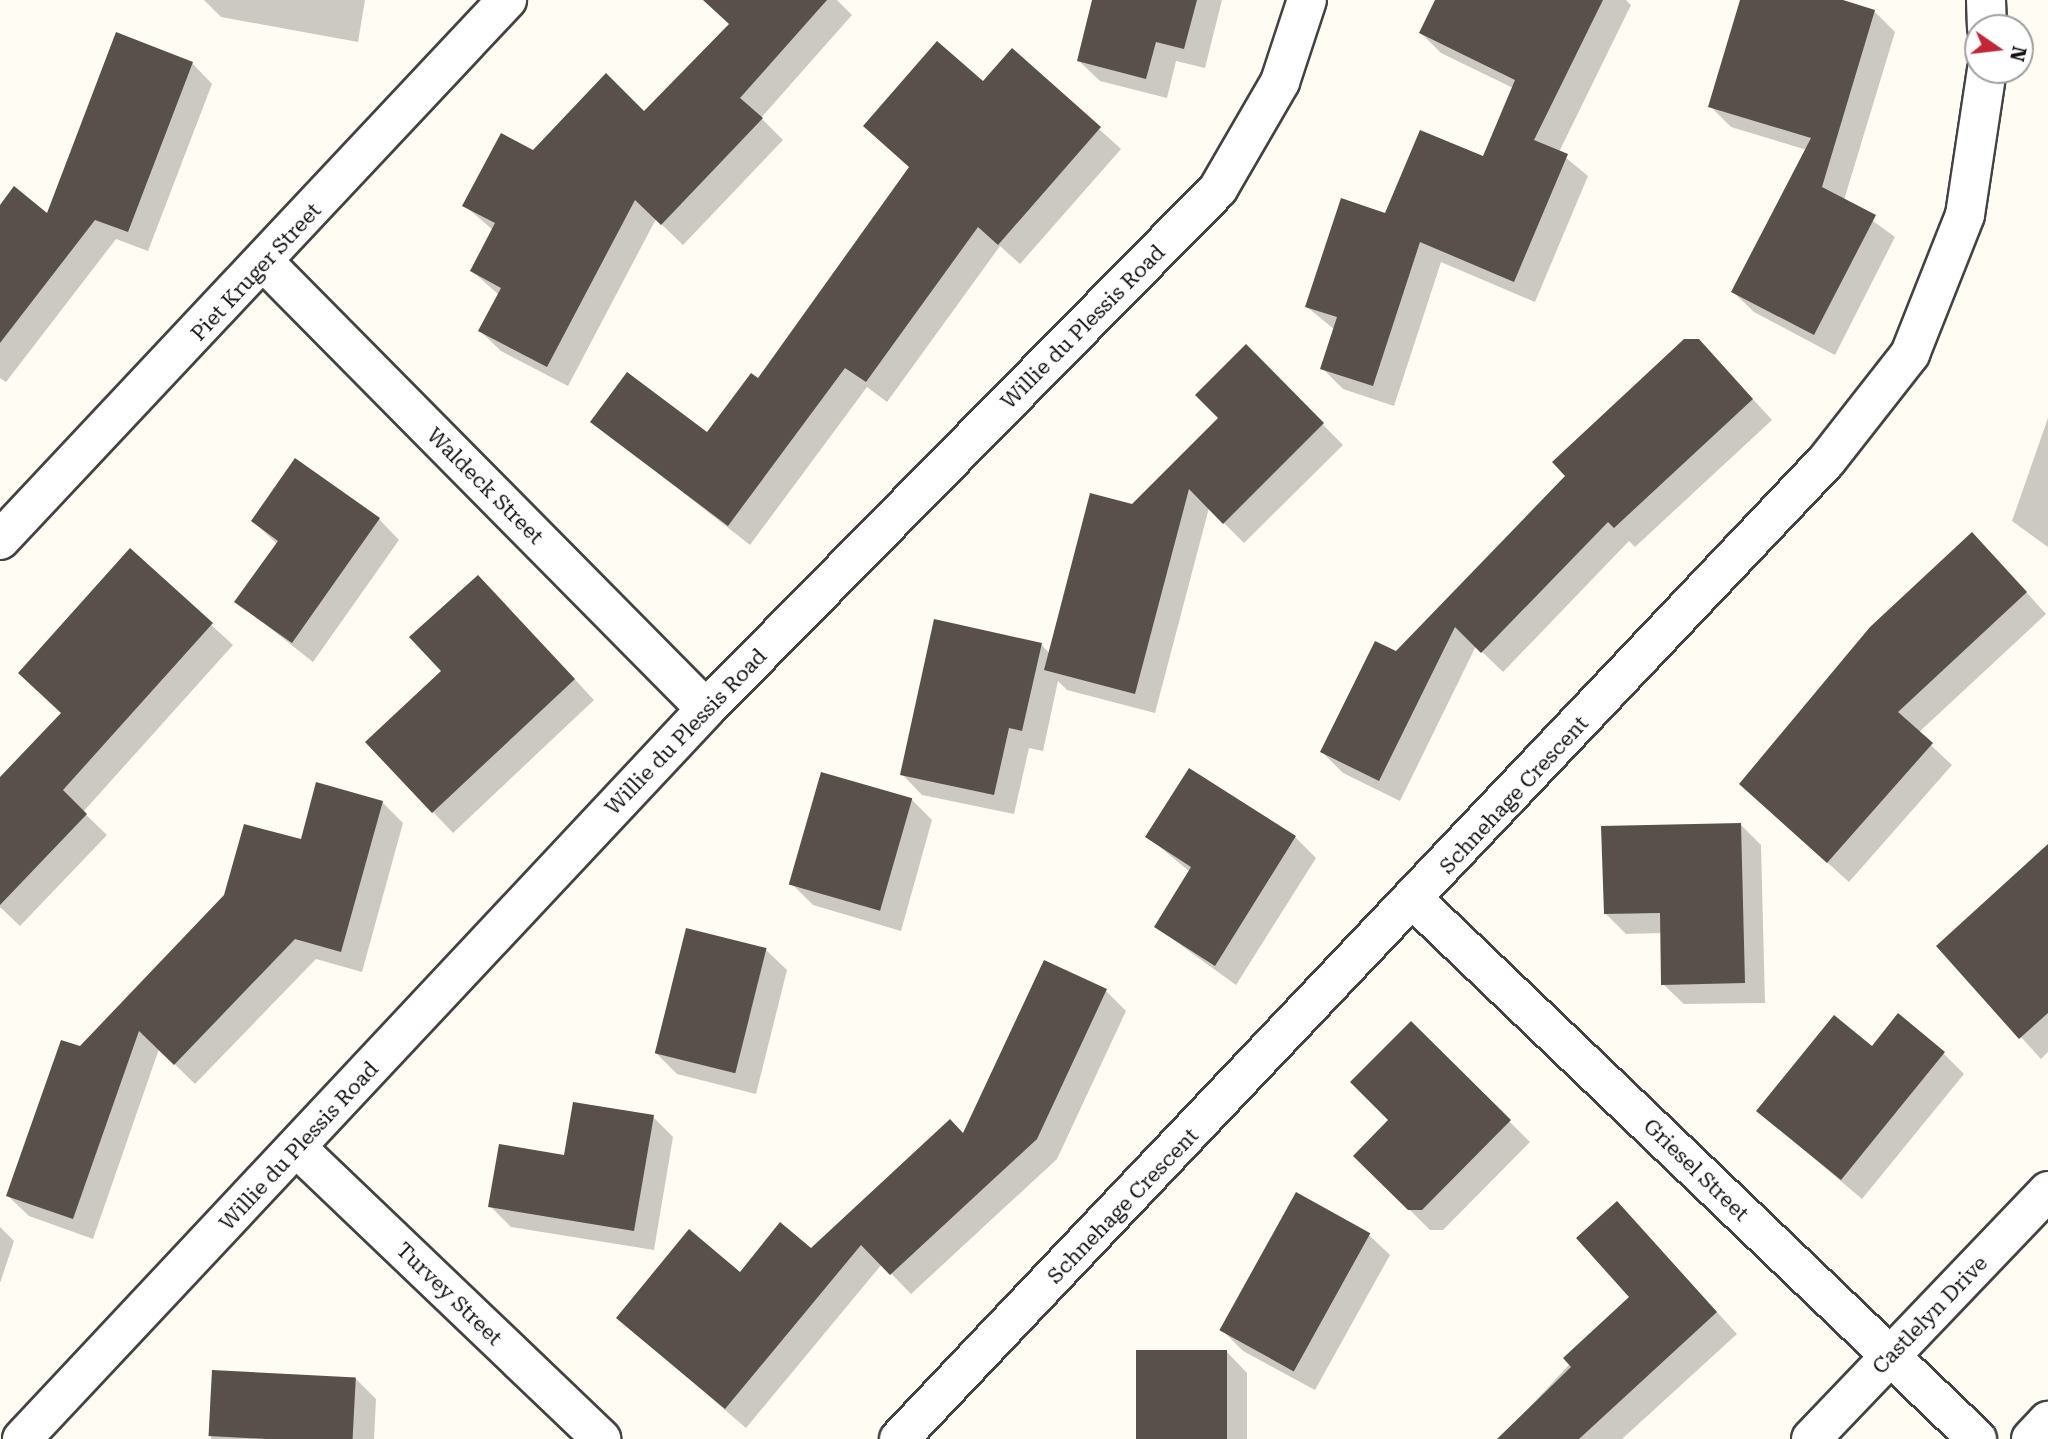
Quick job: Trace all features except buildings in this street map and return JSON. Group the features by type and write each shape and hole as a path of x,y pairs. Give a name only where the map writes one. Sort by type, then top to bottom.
{"street":[{"name":"Piet Kruger Street","path":"0,540 265,263 507,0"},
{"name":"Willie du Plessis Road","path":"22,1439 706,709 1218,189 1280,82 1307,0"},
{"name":"Schnehage Crescent","path":"900,1439 1415,901 1827,460 1910,354 1965,215 1985,84"},
{"name":"Waldeck Street","path":"265,263 706,709"},
{"name":"Griesel Street","path":"1415,901 1977,1439"},
{"name":"Turvey Street","path":"297,1148 601,1439"},
{"name":"Castlelyn Drive","path":"1811,1439 2048,1191"},
{"path":"2031,1439 2048,1421"}]}
